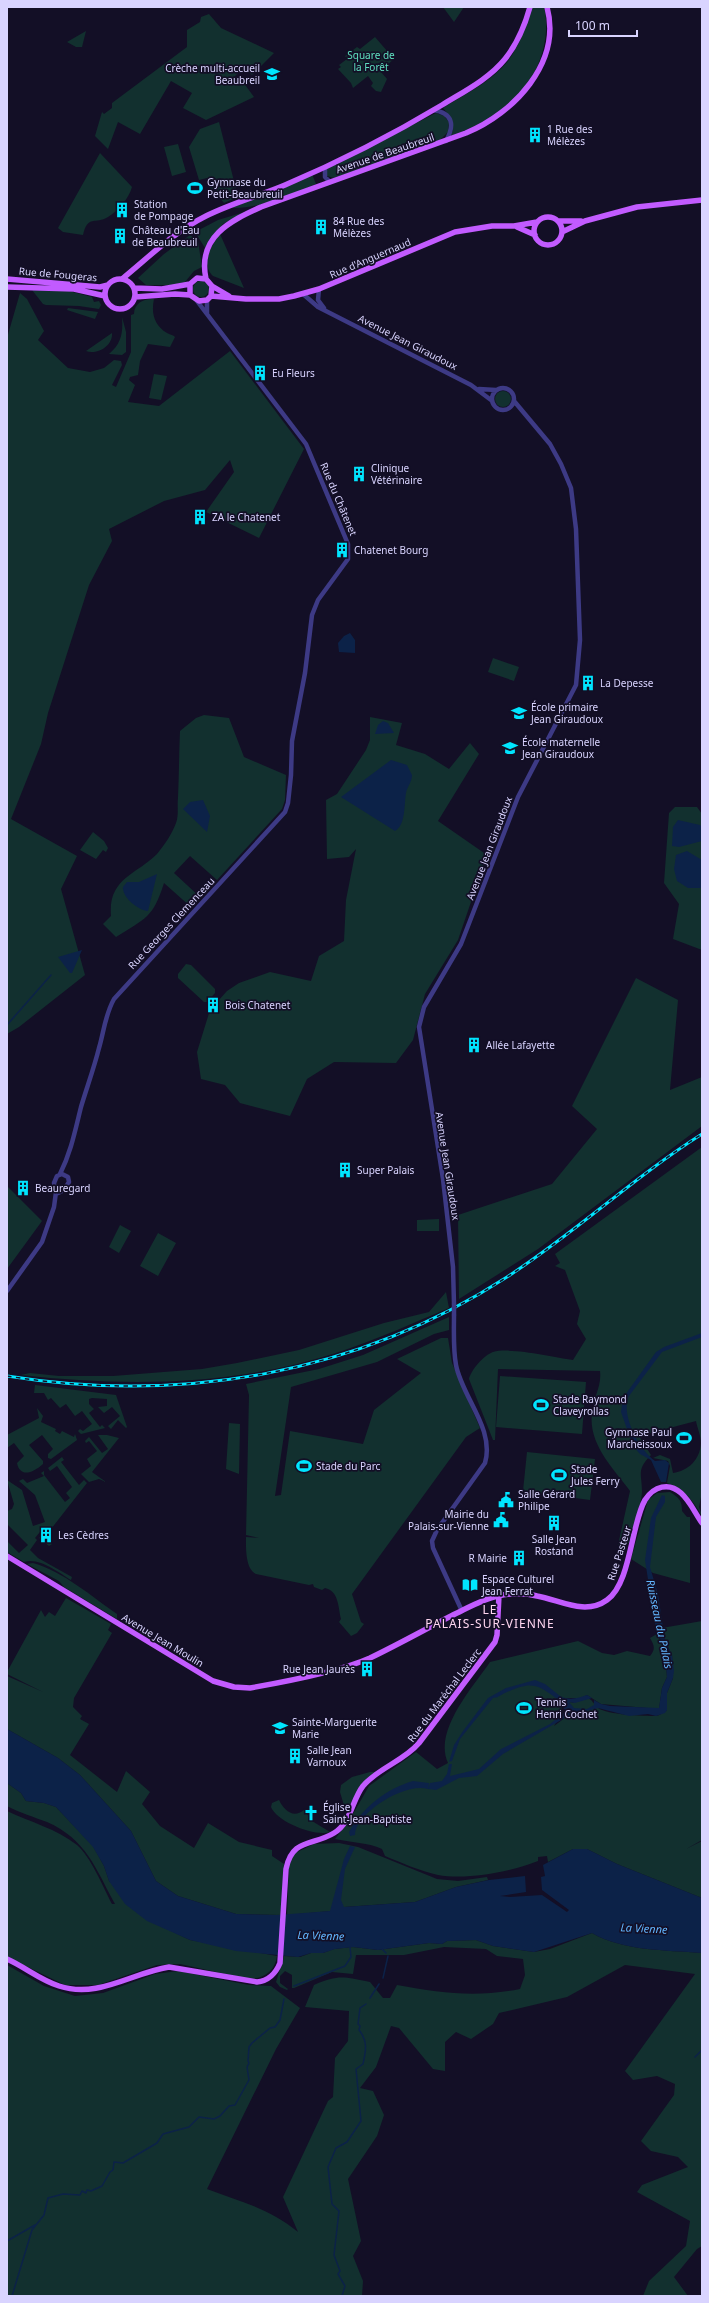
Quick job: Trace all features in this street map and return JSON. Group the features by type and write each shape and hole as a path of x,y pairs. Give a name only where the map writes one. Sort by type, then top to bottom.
{"main road":[{"name":"Avenue de Beaubreuil","path":"122,279 166,241 205,216 326,166 390,135 478,82 501,63 515,43 530,7"},
{"name":"Avenue de Beaubreuil","path":"206,279 204,269 207,250 218,231 227,223 261,207 485,126 504,113 527,90 544,55 549,30 546,7"},
{"name":"Rue d'Anguernaud","path":"514,226 535,235 542,243 551,244 558,240 562,232 585,221 637,207 702,200"},
{"name":"Rue d'Anguernaud","path":"197,301 209,298 232,297 246,299 279,299 303,294 319,289 456,232 492,226 514,226 537,222 546,217 558,221 585,221"},
{"path":"558,221 562,232"},
{"path":"535,235 534,228 537,222"},
{"path":"134,288 162,289 190,284 197,278 206,279"},
{"name":"Rue de Fougeras","path":"7,279 100,287 108,285"},
{"path":"122,279 129,282 134,288 135,297 129,306 119,309 110,305 105,296 108,285 112,281 122,279"},
{"name":"Rue d'Anguernaud","path":"206,279 212,286 232,297"},
{"path":"190,284 190,294"},
{"path":"209,298 212,286"},
{"name":"Rue de Fougeras","path":"7,287 74,289 105,296"},
{"path":"135,297 190,294 197,301"},
{"name":"Rue Pasteur","path":"499,1595 537,1596 589,1608 607,1601 617,1588 634,1542 645,1501 655,1489 670,1487 686,1499 702,1523"},
{"name":"Avenue Jean Moulin","path":"7,1556 213,1681 234,1687 250,1688 323,1672 371,1657 462,1611"},
{"path":"462,1611 499,1595"},
{"name":"Rue du Maréchal Leclerc","path":"7,1960 50,1983 82,1991 103,1988 155,1969 168,1967 261,1982 275,1972 280,1958 286,1869 290,1854 296,1848 333,1834 340,1829 364,1786 407,1756 419,1743 495,1642 497,1635 499,1595"}],"street":[{"name":"Avenue de Beaubreuil","path":"433,110 447,115 451,122 452,130 446,141"},
{"name":"Avenue de Beaubreuil","path":"326,166 325,177 330,182"},
{"name":"Avenue Jean Giraudoux","path":"319,289 318,300 330,312"},
{"name":"Avenue Jean Giraudoux","path":"303,294 313,303 477,389 492,400"},
{"name":"Rue du Châtenet","path":"209,298 209,317"},
{"name":"Rue du Châtenet","path":"197,301 306,444 348,544 348,559 318,600 312,615 306,673 298,710"},
{"path":"508,409 514,401 513,394 508,389 502,388 496,390 492,400 498,409 508,409 522,412"},
{"name":"Avenue Jean Giraudoux","path":"477,389 496,390"},
{"name":"Avenue Jean Giraudoux","path":"462,1611 434,1553 432,1541 446,1518 485,1463 489,1452 482,1429 456,1365 453,1267 444,1186 419,1027 424,1007 461,944 518,797 576,685 580,659 577,537 571,488 561,464 550,444 514,401"},
{"name":"Rue Georges Clemenceau","path":"58,1192 67,1187 68,1182 66,1176 68,1159 99,1049 107,1012 114,999 285,812 288,802 291,775 292,741 298,710"},
{"name":"Rue Georges Clemenceau","path":"7,1291 42,1242 58,1192 54,1183 68,1159"},
{"path":"60,1174 66,1176"}],"green space":[{"path":"443,7 464,7 454,22"},
{"path":"532,7 544,7 546,33 540,58 529,82 512,102 491,118 451,136 453,124 443,108 486,81 508,61 519,42"},
{"path":"209,14 221,28 274,53 252,75 243,68 234,77 239,83 243,82 254,97 206,120 183,108 192,93 171,81 140,134 118,122 108,149 95,136 102,112 104,114 112,108 112,103 187,47 187,30 200,22 201,17"},
{"path":"86,31 82,47 76,47 67,42"},
{"name":"Square de la Forêt","path":"375,37 394,59 386,66 388,69 381,72 387,79 381,92 376,91 371,86 373,83 368,76 353,88 351,83 338,69 341,67 339,65 347,59 345,56 357,47 360,49"},
{"path":"436,113 444,116 449,122 448,132 440,140 334,178 327,176 326,171 328,168"},
{"path":"219,122 238,197 224,203 215,192 211,192 207,178 199,180 189,147 200,129"},
{"path":"178,144 186,172 172,176 164,147"},
{"path":"100,153 132,187 131,191 123,204 108,217 92,221 87,224 83,235 63,232 58,228"},
{"path":"312,174 316,184 286,196 254,206 232,208"},
{"path":"248,211 223,224 205,248 195,232 218,220"},
{"path":"220,234 244,288 213,276 209,271 207,266 208,255 210,249"},
{"path":"190,235 198,241 202,267 194,271 185,282 171,285 146,285 138,278 164,254"},
{"path":"201,281 208,286 209,289 204,296 201,297 194,292 193,289 198,282"},
{"path":"32,290 69,291 92,297 94,302 99,301 101,305 99,309 79,306 46,305 43,304"},
{"path":"20,293 27,299 44,331 38,340 68,368 90,372 104,368 114,360 121,361 122,365 112,385 116,387 131,352 131,315 134,314 134,310 140,302 147,299 154,299 153,314 156,322 163,330 175,337 170,347 148,344 140,361 138,375 130,377 129,380 135,385 128,402 159,406 230,351 304,449 259,538 206,512 234,472 230,460 205,490 164,501 109,529 112,541 89,585 48,713 41,744 11,819 77,856 61,889 85,975 19,1027 7,1034 7,338"},
{"path":"68,308 98,312 95,319 67,310"},
{"path":"122,317 126,332 126,352 122,355 109,354 117,346 121,337"},
{"path":"112,333 110,342 104,348 95,352 86,351"},
{"path":"154,374 167,376 161,400 149,398"},
{"path":"503,391 510,396 511,399 506,406 503,407 496,402 495,399 500,392"},
{"path":"493,658 519,667 514,681 488,672"},
{"path":"204,715 229,718 244,757 286,775 285,800 282,809 217,880 190,856 174,873 201,898 192,908 164,883 156,904 147,916 116,937 103,924 111,916 111,903 114,893 125,879 157,854 172,831 178,814 180,731 196,718"},
{"path":"370,717 402,723 396,745 425,754 449,769 470,743 479,754 438,821 487,855 458,940 425,994 413,1040 396,1063 334,1062 307,1079 290,1116 240,1103 225,1085 201,1079 197,1052 210,1010 227,991 239,983 270,972 311,981 319,956 344,941 346,900 356,849 349,857 327,859 326,800 337,794 366,750 370,740"},
{"path":"675,807 697,807 702,814 702,950 673,939 679,904 664,883 669,813"},
{"path":"93,832 104,841 108,848 106,852 103,850 96,859 80,850"},
{"path":"186,964 191,965 215,989 215,993 207,1002 204,1002 178,978 178,974"},
{"path":"636,978 678,1000 670,1090 702,1077 702,1126 538,1249 459,1299 458,1215 552,1184 597,1129 572,1106"},
{"path":"702,1147 702,1492 699,1507 702,1516 688,1496 678,1488 667,1483 670,1466 668,1461 653,1458 660,1455 670,1459 673,1473 684,1470 692,1464 698,1455 701,1443 696,1421 639,1436 651,1455 643,1465 641,1472 642,1492 639,1511 629,1543 618,1545 630,1491 603,1455 594,1435 592,1413 600,1382 600,1371 498,1369 495,1440 493,1440 469,1379 472,1371 478,1363 493,1352 521,1352 573,1360 586,1339 577,1324 580,1311 565,1270 555,1266 560,1263 555,1254"},
{"path":"7,1186 42,1221 7,1269"},
{"path":"439,1219 439,1231 417,1231 417,1220"},
{"path":"120,1225 131,1231 119,1253 109,1247"},
{"path":"158,1233 176,1243 158,1276 140,1266"},
{"path":"446,1292 449,1308 342,1351 303,1363 263,1371 183,1381 142,1382 61,1379 21,1375 30,1373 59,1376 113,1376 202,1369 237,1363 299,1350 384,1323 429,1312"},
{"path":"449,1317 449,1330 434,1334 377,1362 291,1387 275,1496 281,1495 290,1431 363,1444 374,1410 421,1373 397,1359 441,1338 448,1338 452,1363 480,1428 466,1437 352,1594 361,1622 364,1624 357,1633 351,1636 339,1622 341,1619 337,1600 333,1592 325,1588 322,1590 314,1587 313,1584 309,1585 256,1574 250,1568 247,1557 246,1537 259,1538 246,1535 249,1395 246,1384 319,1369 363,1355"},
{"name":"Stade Raymond Claveyrollas","path":"500,1376 586,1382 582,1434 496,1427"},
{"path":"35,1385 116,1395 127,1427 126,1428 118,1420 111,1429 108,1426 120,1416 112,1407 104,1413 98,1407 107,1406 107,1399 92,1398 89,1399 89,1404 94,1409 89,1413 100,1427 102,1425 105,1428 81,1434 78,1431 80,1429 83,1431 92,1424 82,1411 75,1416 66,1404 60,1408 51,1398 48,1400 44,1393 34,1393"},
{"path":"37,1408 43,1416 41,1422 56,1429 55,1431 60,1434 62,1431 74,1437 75,1434 77,1440 51,1459 48,1458 48,1454 53,1449 42,1435 29,1445 43,1461 43,1464 31,1472 24,1472 21,1471 17,1463 24,1456 14,1443 7,1448 7,1435 39,1418"},
{"path":"229,1423 240,1424 239,1474 226,1469"},
{"path":"98,1435 107,1435 119,1438 92,1472 106,1482 99,1479 89,1482 81,1474 91,1466 87,1459 97,1451 89,1441 86,1443 85,1441 89,1437 102,1453 108,1449"},
{"name":"Stade Jules Ferry","path":"527,1452 595,1459 590,1500 523,1491"},
{"path":"62,1457 64,1460 61,1462 79,1485 84,1480 87,1483 51,1529 49,1536 52,1544 49,1546 39,1538 46,1529 44,1527 35,1538 37,1540 30,1550 38,1558 72,1577 71,1580 42,1563 30,1561 24,1562 7,1552 7,1541 19,1553 28,1545 7,1524 7,1511 12,1509 14,1504 7,1480 22,1490 33,1526 45,1522 35,1495 19,1481 23,1479 27,1483 44,1476 41,1473 44,1471 44,1475 65,1502 70,1498 66,1493 72,1487 57,1466 50,1471 48,1468"},
{"path":"670,1492 679,1500 682,1511 687,1517 690,1517 690,1583 653,1573 631,1559 648,1500 657,1493"},
{"path":"33,1563 56,1572 77,1585 117,1614 117,1619 64,1587 59,1581 27,1564"},
{"path":"66,1598 111,1624 108,1630 112,1633 74,1698 73,1707 82,1716 80,1719 89,1724 70,1755 117,1792 126,1771 150,1792 142,1804 160,1826 194,1848 208,1823 239,1842 272,1850 272,1856 284,1864 281,1915 236,1914 178,1896 156,1881 131,1831 80,1775 58,1758 7,1729 7,1676 43,1692 7,1674 7,1672 41,1610 45,1617 49,1612 55,1616"},
{"path":"702,1621 702,1840 686,1849 702,1841 702,1898 617,1864 587,1849 573,1849 548,1862 547,1856 538,1857 538,1861 502,1872 475,1876 449,1876 438,1875 404,1864 385,1856 382,1849 377,1847 335,1839 349,1821 369,1786 416,1752 437,1769 448,1763 445,1750 446,1737 450,1724 465,1697 490,1662 578,1641 602,1653 614,1655 627,1651 650,1656 654,1647 650,1638 657,1634 665,1651 667,1677 662,1688 659,1709 601,1704 587,1695 581,1698 563,1698 561,1714 554,1726 566,1717 569,1702 586,1698 591,1700 598,1708 609,1712 617,1714 657,1716 667,1710 667,1693 673,1678 672,1655 665,1641 662,1628"},
{"path":"370,1772 377,1772 373,1775 349,1809 345,1809 340,1792 341,1785 352,1777"},
{"path":"7,1783 21,1793 26,1801 44,1803 56,1807 93,1846 104,1866 109,1881 171,1931 190,1940 277,1956 274,1966 267,1974 259,1978 248,1979 180,1964 157,1965 98,1985 65,1985 7,1957 7,1811 61,1834 77,1845 92,1864 112,1904 115,1904 95,1867 81,1846 60,1829 47,1822 7,1806"},
{"path":"279,1800 283,1807 289,1812 296,1814 304,1810 312,1821 330,1832 315,1832 288,1823 275,1813 271,1807 272,1803"},
{"path":"339,1843 358,1847 437,1879 458,1881 487,1877 488,1880 456,1887 415,1902 344,1907 331,1911 287,1915 289,1865 293,1854 314,1844"},
{"path":"592,1933 617,1943 645,1949 702,1953 702,2246 697,2249 674,2277 688,2296 643,2296 649,2281 686,2246 690,2221 637,2192 642,2185 688,2167 678,2157 651,2151 641,2141 674,2095 675,2084 657,2076 633,2080 625,2071 695,1974 625,1965 567,1997 499,2013 493,2024 471,2039 456,2032 445,2042 445,2071 433,2069 399,2028 391,2026 376,2067 360,2088 373,2091 384,2115 377,2136 348,2179 361,2241 353,2256 363,2281 362,2296 7,2296 7,1965 44,1986 75,1996 103,1993 155,1974 178,1971 249,1985 271,1986 300,2008 276,2049 207,2189 265,2211 298,2232 283,2197 328,2101 333,2097 335,2058 348,2041 349,2011 305,2007 314,1985 336,1978 354,1979 370,1982 383,1998 390,1998 397,1985 443,1992 473,1994 504,1992 520,1989 525,1975 523,1959 497,1956 486,1949 444,1947 404,1955 356,1955 353,1974 332,1972 294,1988 292,1988 292,1975 285,1971 280,1976 280,1983 288,1989 287,1990 280,1987 276,1982 284,1956 300,1957 311,1953 323,1953 334,1949 353,1947 378,1950 429,1943 442,1944 447,1941 476,1940 493,1946 534,1952 550,1949"}],"water":[{"path":"350,633 355,640 355,653 339,652 338,643 344,636"},
{"path":"383,721 388,723 394,733 375,734 378,725"},
{"path":"391,760 407,765 412,775 406,793 403,819 399,828 395,831 341,797"},
{"path":"203,800 210,816 207,832 183,809 190,802"},
{"path":"678,820 700,825 702,827 702,841 679,847 672,846 673,827"},
{"path":"687,851 702,860 702,888 688,888 677,881 674,869 676,855"},
{"path":"157,874 148,911 135,906 125,895 123,887 127,882 139,882"},
{"path":"82,950 72,973 70,973 58,957"},
{"path":"702,1333 702,1337 662,1352 629,1396 627,1412 629,1422 637,1440 649,1456 655,1461 665,1460 669,1463 666,1482 661,1482 651,1460 640,1454 633,1446 621,1412 623,1398 656,1352 664,1347"},
{"name":"Ruisseau du Palais","path":"662,1495 665,1496 665,1502 656,1517 650,1567 658,1594 665,1641 672,1655 674,1671 667,1693 667,1710 665,1713 656,1716 648,1714 629,1716 598,1708 568,1716 503,1754 477,1776 459,1778 436,1790 428,1789 430,1783 442,1781 447,1774 449,1764 452,1764 450,1776 479,1769 501,1749 550,1724 566,1711 557,1699 560,1696 570,1699 587,1695 592,1698 575,1703 569,1702 574,1708 587,1709 594,1705 594,1700 601,1704 610,1706 659,1708 662,1688 667,1677 665,1651 656,1629 652,1606 654,1605 655,1609 652,1590 651,1599 645,1560 651,1518"},
{"path":"535,1680 545,1684 560,1696 557,1699 543,1689 526,1686 513,1689 493,1698 460,1739 452,1761 449,1762 454,1745 488,1698 506,1688"},
{"name":"La Vienne","path":"7,1729 58,1758 80,1775 131,1831 156,1881 178,1896 236,1914 277,1915 330,1911 344,1859 350,1846 355,1847 345,1869 341,1900 344,1907 415,1902 456,1887 489,1880 525,1876 526,1892 500,1896 510,1897 542,1895 567,1912 569,1910 542,1890 541,1877 545,1876 543,1865 573,1849 587,1849 617,1864 702,1898 702,1953 645,1949 617,1943 592,1933 534,1952 493,1946 476,1940 447,1941 442,1944 429,1943 378,1950 353,1947 335,1949 323,1953 311,1953 298,1957 236,1951 190,1940 147,1921 125,1904 109,1881 104,1866 93,1847 56,1807 44,1803 26,1801 21,1793 7,1783"},
{"path":"413,1781 429,1783 428,1789 418,1788 406,1790 382,1802 363,1818 357,1827 355,1835 350,1836 349,1832 355,1823 376,1800 403,1784"}],"waterway":[{"path":"7,1025 51,975"},
{"path":"294,1986 345,1966 351,1957 350,1947"},
{"path":"382,1949 386,1953"},
{"path":"383,1978 388,1956"},
{"path":"370,1998 379,1984"},
{"path":"12,2296 32,2230 44,2215 48,2198 63,2194 80,2195 82,2191 86,2193 87,2190 91,2191 102,2186 110,2172 113,2170 114,2162 123,2163 157,2143 163,2134 189,2127 199,2117 214,2119 220,2116 229,2106 235,2105 249,2080 247,2067 249,2063 249,2047 270,2028 275,2027 280,2020 284,1999"},
{"path":"342,2296 345,2286 338,2274 340,2271 334,2255 339,2211 332,2204 328,2167 336,2148 347,2142 361,2121 356,2069 363,2064 365,2055 366,2046 358,2024 360,2008 366,2004"},
{"path":"695,2057 702,2050"},
{"path":"7,2241 35,2225"}],"railway":[{"path":"7,1376 73,1384 138,1386 203,1383 266,1373 329,1358 390,1337 450,1310 507,1277 557,1242 652,1168 702,1134"}],"place":[{"name":"Crèche multi-accueil Beaubreil","path":"272,74"},
{"name":"1 Rue des Mélèzes","path":"535,135"},
{"name":"Gymnase du Petit-Beaubreuil","path":"195,188"},
{"name":"Station de Pompage","path":"122,210"},
{"name":"84 Rue des Mélèzes","path":"321,227"},
{"name":"Château d'Eau de Beaubreuil","path":"120,236"},
{"name":"Eu Fleurs","path":"260,373"},
{"name":"Clinique Vétérinaire","path":"359,474"},
{"name":"ZA le Chatenet","path":"200,517"},
{"name":"Chatenet Bourg","path":"342,550"},
{"name":"La Depesse","path":"588,683"},
{"name":"École primaire Jean Giraudoux","path":"519,713"},
{"name":"École maternelle Jean Giraudoux","path":"510,748"},
{"name":"Bois Chatenet","path":"213,1005"},
{"name":"Allée Lafayette","path":"474,1045"},
{"name":"Super Palais","path":"345,1170"},
{"name":"Beauregard","path":"23,1188"},
{"name":"Stade Raymond Claveyrollas","path":"541,1405"},
{"name":"Gymnase Paul Marcheissoux","path":"684,1438"},
{"name":"Stade du Parc","path":"304,1466"},
{"name":"Stade Jules Ferry","path":"559,1475"},
{"name":"Salle Gérard Philipe","path":"506,1500"},
{"name":"Mairie du Palais-sur-Vienne","path":"501,1520"},
{"name":"Salle Jean Rostand","path":"554,1523"},
{"name":"Les Cèdres","path":"46,1535"},
{"name":"R Mairie","path":"519,1558"},
{"name":"Espace Culturel Jean Ferrat","path":"470,1585"},
{"name":"Rue Jean Jaurès","path":"367,1669"},
{"name":"Tennis Henri Cochet","path":"524,1708"},
{"name":"Sainte-Marguerite Marie","path":"280,1728"},
{"name":"Salle Jean Varnoux","path":"295,1756"},
{"name":"Église Saint-Jean-Baptiste","path":"311,1813"}],"district":[{"name":"LE PALAIS-SUR-VIENNE","path":"490,1616"}]}
